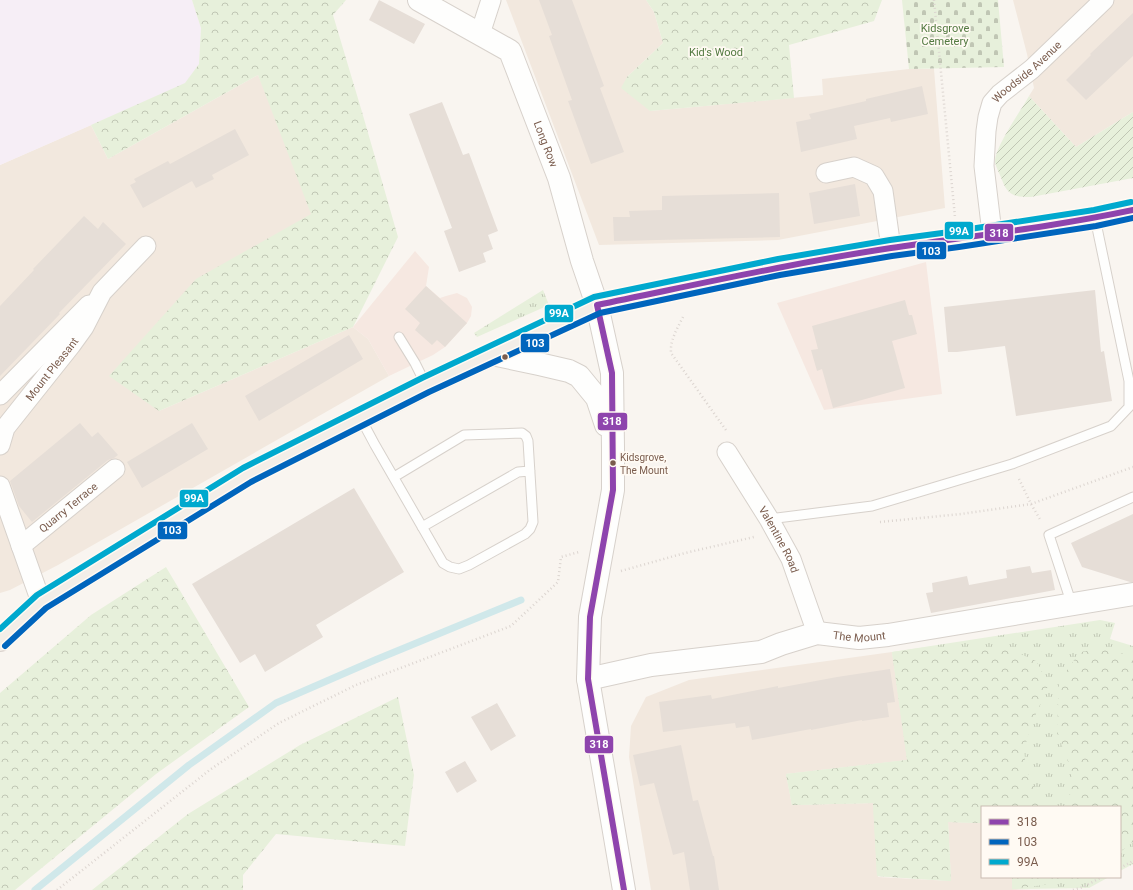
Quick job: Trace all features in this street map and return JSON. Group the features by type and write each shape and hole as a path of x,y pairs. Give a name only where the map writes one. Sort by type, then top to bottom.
{"main road":[{"path":"0,640 41,602 247,475 360,417 597,305 779,267 890,248 1095,218 1133,210"}],"street":[{"name":"Long Row","path":"419,0 510,51 560,178 582,261 597,305"},
{"path":"480,34 491,0"},
{"name":"Woodside Avenue","path":"992,233 984,166 986,131 992,103 1000,94 1032,69 1104,0"},
{"path":"826,173 854,167 874,176 883,191 890,248"},
{"name":"Mount Pleasant","path":"0,395 146,246"},
{"name":"Mount Pleasant","path":"0,445 5,428 84,327 102,292"},
{"path":"597,305 612,372 613,490 590,617 588,678 624,890"},
{"path":"492,354 554,367 569,371 579,376 597,398 613,448"},
{"name":"Valentine Road","path":"727,452 773,526 791,559 817,633"},
{"name":"Quarry Terrace","path":"21,546 115,469"},
{"path":"0,486 41,602"},
{"name":"The Mount","path":"588,678 650,665 761,652 817,633 859,638 888,635 1133,594"}],"lane":[{"path":"773,526 872,506 1012,464 1111,426 1131,407 1129,381 1130,365 1095,218"},
{"path":"399,337 426,385"},
{"path":"360,417 422,527 443,563 450,567 459,569 469,565 524,534 530,529 533,522 528,441 526,436 522,433 464,435 394,477"},
{"path":"422,527 518,472 530,471"},
{"path":"1072,605 1049,535 1133,497"}],"path":[{"path":"934,0 958,239"},
{"path":"683,317 673,338 671,353 732,438 727,452"},
{"path":"1012,464 1031,504"},
{"path":"877,523 961,514 1031,504 1133,467"},
{"path":"616,572 735,541 773,526"},
{"path":"56,890 211,769 279,723 356,686 511,626 558,582 561,557 578,552 584,554"},
{"path":"1121,867 1133,861"},
{"path":"1073,890 1083,887 1100,878"}],"shaded area":[{"path":"0,0 192,0 201,28 199,64 185,84 0,165"},
{"path":"506,0 646,0 654,12 663,43 627,77 650,111 823,95 822,79 909,69 934,69 945,208 778,240 599,245"},
{"path":"1013,0 1133,0 1133,112 1076,147 1029,96 1034,88"},
{"path":"258,75 319,209 159,411 353,327 368,339 389,376 58,565 10,590 0,593 0,165 91,125 108,159"},
{"path":"415,251 429,267 426,286 440,298 457,293 467,298 472,307 471,316 467,323 445,347 433,355 389,376 368,339 353,327"},
{"path":"926,262 942,394 824,410 777,303"},
{"path":"892,652 908,760 786,774 792,805 874,803 878,877 951,881 948,822 981,823 981,878 1012,878 1012,889 1031,890 651,890 629,757 631,726 646,697 689,680"}],"green space":[{"path":"192,0 346,0 333,15 398,237 353,327 159,411 109,376 196,279 311,214 258,75 108,159 91,125 185,83 199,64 201,28"},
{"name":"Kid's Wood","path":"646,0 882,0 874,21 789,45 794,98 650,111 621,88 627,77 663,43 654,12"},
{"name":"Kidsgrove Cemetery","path":"902,0 998,0 1004,67 909,69"},
{"path":"1029,96 1076,147 1133,112 1133,178 1031,197 1016,196 1010,192 1004,185 996,166 996,155 1004,138"},
{"path":"543,290 549,305 477,337 474,333"},
{"path":"166,567 249,707 156,774 15,890 0,890 0,693 91,615"},
{"path":"1100,620 1115,623 1110,639 1133,646 1133,864 1121,870 1121,806 981,806 981,823 948,822 951,881 877,876 873,803 792,805 786,774 907,760 892,652"},
{"path":"934,646 955,652 1007,648 1036,661 1049,684 1033,721 1024,749 1026,769 1043,806 981,806 981,823 948,822 951,881 877,876 873,803 792,805 786,774 907,760 892,652"},
{"path":"1101,649 1125,654 1133,660 1133,842 1121,851 1121,806 1069,806 1072,772 1057,733 1059,681 1080,652"},
{"path":"398,697 414,775 405,846 276,834 243,875 243,890 92,890 188,814 300,745"},
{"path":"1012,878 1107,878 1089,888 1012,889"},
{"path":"1012,878 1086,878 1083,880 1012,889"}],"building":[{"path":"379,0 425,24 414,44 369,20"},
{"path":"539,0 572,0 604,86 600,88 624,152 591,164 568,101 572,100 549,36 552,35"},
{"path":"1133,13 1133,56 1086,100 1066,80 1091,55 1090,54"},
{"path":"922,86 928,114 891,122 890,118 854,126 857,139 801,152 796,122 811,119 809,114"},
{"path":"442,102 463,155 469,153 498,231 488,235 493,249 483,253 486,262 459,272 444,231 452,228 409,114"},
{"path":"235,129 249,155 212,175 214,179 196,188 192,181 143,208 130,185 136,182 134,179 168,161 170,164"},
{"path":"855,184 860,216 814,224 809,193"},
{"path":"779,193 780,237 614,241 613,217 630,217 629,211 662,210 662,196"},
{"path":"84,216 98,229 103,222 126,244 0,376 0,306"},
{"path":"426,286 467,323 445,347 437,340 432,345 415,330 420,323 405,309"},
{"path":"1095,290 1101,352 1104,351 1112,401 1016,416 1005,346 948,352 944,307"},
{"path":"905,300 909,315 912,315 917,334 892,341 905,388 833,408 822,369 817,371 811,350 818,349 812,326"},
{"path":"349,335 363,359 259,421 245,396"},
{"path":"80,423 92,437 98,432 118,455 108,460 32,522 19,506 10,481"},
{"path":"192,423 208,449 142,488 127,462"},
{"path":"354,488 404,572 316,625 323,637 265,672 255,654 240,663 192,584"},
{"path":"1133,514 1133,582 1082,567 1071,543"},
{"path":"1030,566 1032,573 1051,570 1055,590 931,613 926,593 933,592 932,583 967,576 969,585 1007,578 1006,570"},
{"path":"890,669 895,702 887,703 889,717 862,720 752,740 749,726 736,728 735,723 663,732 659,702 711,695 712,699 778,686 778,688"},
{"path":"497,703 516,736 491,751 471,717"},
{"path":"681,745 693,801 698,800 714,856 719,890 690,890 684,852 673,855 654,783 640,786 633,755"},
{"path":"465,761 477,781 457,793 445,772"}],"waterway":[{"path":"35,890 189,765 276,703 375,660 521,600"}],"transit line":[{"name":"99A","path":"0,629 37,595 243,468 422,378 594,297 778,259 890,240 1094,210 1131,202"},
{"name":"318","path":"597,305 817,260 1043,226 1133,210"},
{"name":"103","path":"5,646 46,608 251,482 429,392 600,313 780,275 892,256 1096,226 1133,218"},
{"name":"318","path":"597,305 612,373 613,490 590,617 588,679 624,890"}],"place":[{"name":"Kidsgrove, The Mount","path":"613,463"}]}
